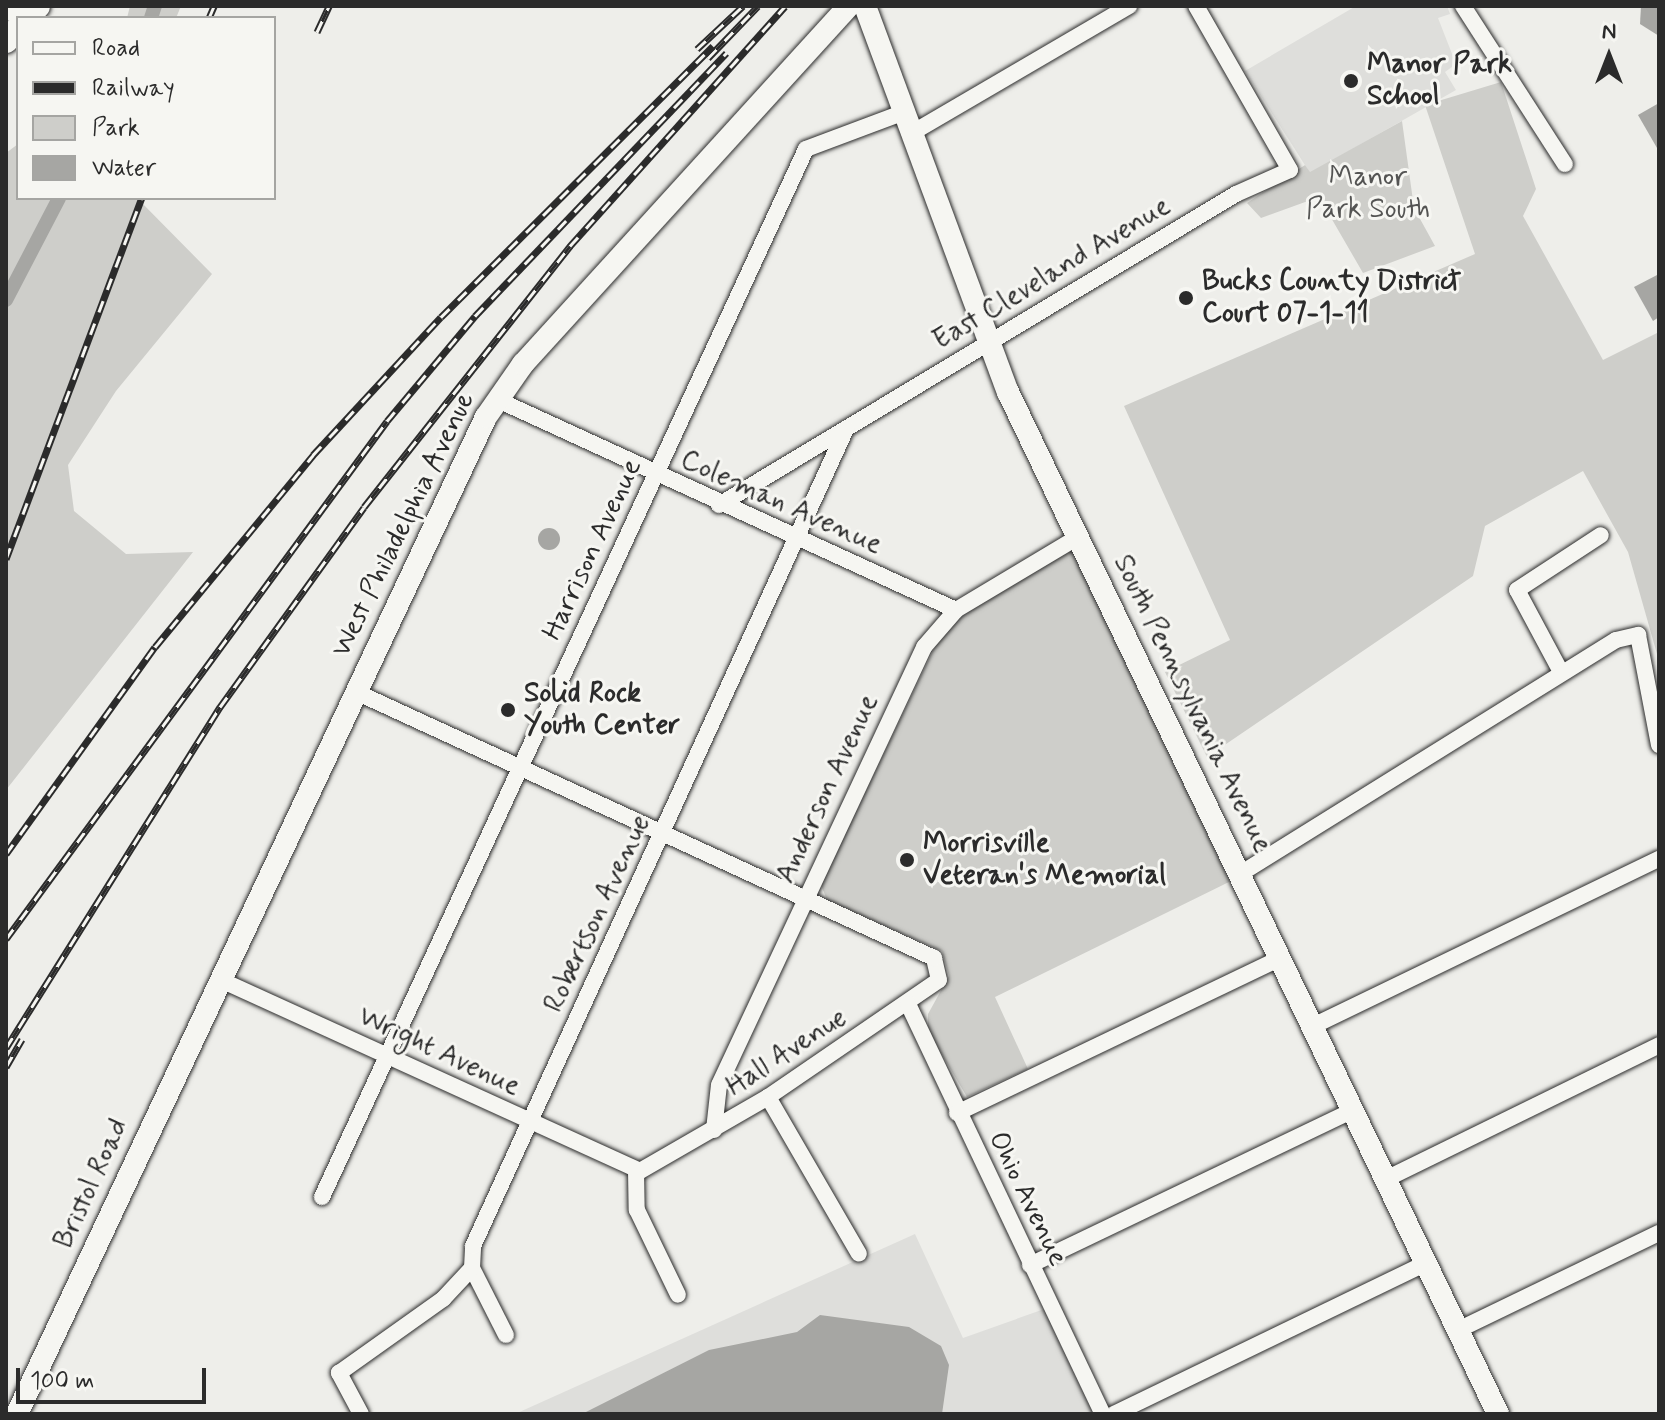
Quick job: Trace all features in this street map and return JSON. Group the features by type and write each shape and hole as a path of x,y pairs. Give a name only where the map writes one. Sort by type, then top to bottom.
{"main road":[{"name":"West Philadelphia Avenue","path":"221,980 498,400 849,6"},
{"name":"South Pennsylvania Avenue","path":"865,6 988,340 1078,537 1498,1414"},
{"name":"Bristol Road","path":"17,1414 221,980"}],"street":[{"name":"Harrison Avenue","path":"322,1197 806,149 906,123 1129,6"},
{"name":"East Cleveland Avenue","path":"719,505 988,340 1236,194 1289,171 1196,6"},
{"path":"1463,6 1565,164"},
{"name":"Coleman Avenue","path":"498,400 719,505 956,610"},
{"name":"Robertson Avenue","path":"472,1268 473,1246 846,429"},
{"path":"1561,672 1517,590 1601,535"},
{"name":"Anderson Avenue","path":"714,1130 719,1085 924,647 956,610 1078,537"},
{"path":"1240,874 1561,672 1638,635 1659,745"},
{"path":"356,692 806,897"},
{"path":"1313,1026 1659,859"},
{"name":"Hall Avenue","path":"636,1171 768,1097 939,980 934,958 806,897"},
{"path":"957,1113 1281,958"},
{"name":"Wright Avenue","path":"221,980 636,1171"},
{"name":"Ohio Avenue","path":"908,1004 957,1113 1103,1414"},
{"path":"1386,1179 1659,1045"},
{"path":"768,1097 859,1254"},
{"path":"1030,1265 1353,1110"},
{"path":"636,1171 637,1210 678,1295"},
{"path":"1458,1330 1659,1233"},
{"path":"1114,1414 1426,1263"},
{"path":"361,1414 340,1371 443,1299 472,1268 506,1335"}],"shaded area":[{"name":"Manor Park School","path":"1356,6 1447,6 1450,14 1438,18 1456,64 1445,72 1456,90 1310,173 1245,71"},
{"path":"915,1234 963,1338 1050,1307 1103,1414 515,1414"}],"green space":[{"path":"130,6 181,6 177,16 128,16"},
{"path":"1501,82 1536,189 1523,216 1603,360 1659,332 1659,661 1628,552 1583,471 1485,526 1473,576 1207,757 1165,672 1230,640 1124,406 1475,254 1425,105"},
{"name":"Manor Park South","path":"1402,121 1414,208 1435,246 1363,273 1319,197 1261,218 1247,203 1305,165 1310,172"},
{"path":"16,146 16,200 139,200 212,274 116,391 68,465 74,511 126,554 193,552 6,790 6,153"},
{"path":"1074,549 1231,881 995,997 1028,1069 967,1097 928,1031 928,1014 949,976 942,951 827,900 821,885 941,634 965,612"}],"water":[{"path":"1641,6 1659,6 1659,36 1640,24"},
{"path":"1659,103 1659,147 1657,148 1638,115"},
{"path":"1659,274 1659,317 1653,321 1634,287"},
{"path":"549,528 557,531 560,539 557,547 549,550 541,547 538,539 541,531"},
{"path":"820,1315 909,1327 941,1346 949,1365 942,1414 582,1414 709,1350 797,1332"}],"waterway":[{"path":"152,16 155,6"},
{"path":"6,300 58,200"}],"railway":[{"path":"210,16 214,6"},
{"path":"317,32 329,6"},
{"path":"697,49 743,6"},
{"path":"708,58 758,6"},
{"path":"6,1048 220,707 364,507 570,246 785,6"},
{"path":"6,854 155,647 313,455 441,317 713,46"},
{"path":"6,939 387,421 475,316 726,53"},
{"path":"6,559 141,200"},
{"path":"6,1067 22,1039"}],"place":[{"name":"Manor Park School","path":"1351,81"},
{"name":"Bucks County District Court 07-1-11","path":"1186,298"},
{"name":"Solid Rock Youth Center","path":"508,710"},
{"name":"Morrisville Veteran's Memorial","path":"907,860"}]}
